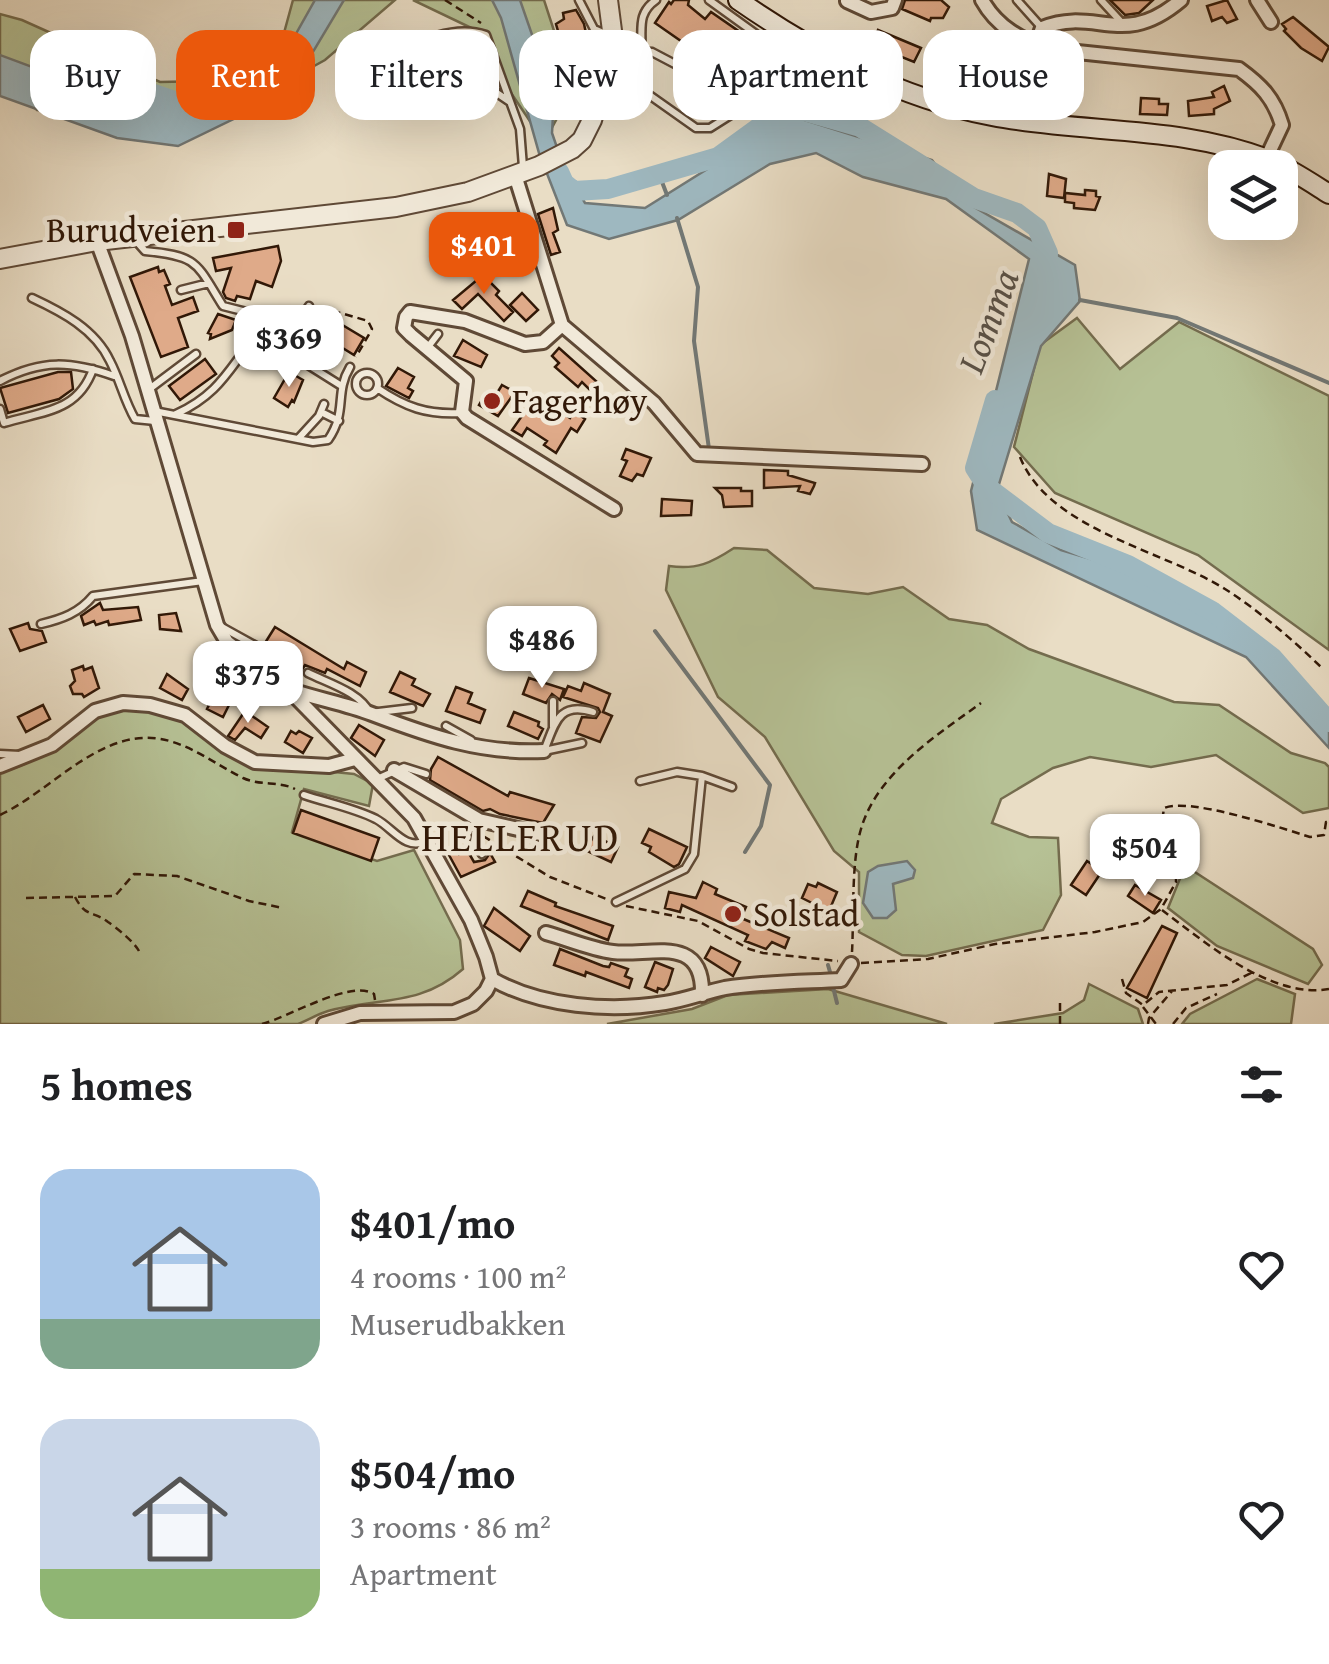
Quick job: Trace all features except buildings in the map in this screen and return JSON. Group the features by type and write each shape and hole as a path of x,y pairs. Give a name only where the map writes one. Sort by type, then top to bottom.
{"street":[{"path":"608,0 614,30"},
{"path":"738,0 832,59 940,103 1019,121 1184,138 1233,150"},
{"path":"847,0 872,12 892,8 895,0"},
{"path":"982,0 1009,30"},
{"path":"1042,28 1061,21 1126,26 1153,20 1181,0"},
{"path":"1257,0 1271,22"},
{"path":"1084,53 1238,68 1262,85 1276,105 1282,125 1270,150"},
{"path":"0,259 134,236 396,207 468,192 562,154 582,140 592,120"},
{"path":"526,171 562,325 654,403 697,454 922,464"},
{"path":"1298,176 1329,194"},
{"path":"97,241 120,298 203,581 217,625 227,642 288,689 355,759 479,820 540,834"},
{"path":"562,325 543,342 525,344 465,321 410,312 404,328 466,380 462,412 476,426 614,509"},
{"path":"288,689 472,747 494,752 544,752"},
{"path":"0,766 52,745 95,711 123,703 150,705 185,715 224,746 256,762 328,766 355,759"},
{"path":"324,1024 360,1013 454,1012 473,1004 492,979 470,920 427,840 385,775"},
{"path":"546,933 617,953 668,950 685,956 700,972 702,994"},
{"path":"492,979 539,997 609,1007 666,1003 724,988 840,980 851,964"}],"lane":[{"path":"579,0 595,30"},
{"path":"640,30 644,11 656,0"},
{"path":"709,0 753,30"},
{"path":"1017,0 1042,28"},
{"path":"1102,0 1126,26"},
{"path":"499,70 520,129 526,171"},
{"path":"499,95 511,103"},
{"path":"685,120 696,128 710,128 722,120"},
{"path":"134,236 145,251 190,260 202,270 223,306 266,317 266,326 218,386 196,405 176,414"},
{"path":"181,290 209,282"},
{"path":"32,298 67,315 90,334 110,359 122,396 135,418 176,414 313,442 328,440 339,421 340,385 350,368"},
{"path":"264,351 288,343 308,306"},
{"path":"428,347 438,334"},
{"path":"288,343 304,363 340,385"},
{"path":"147,390 196,354"},
{"path":"0,381 41,367 76,363 115,376"},
{"path":"0,408 4,423 70,402 86,387 92,369"},
{"path":"360,392 356,381 363,374 376,377 377,388"},
{"path":"342,400 360,392 370,394 377,388"},
{"path":"377,388 395,400 429,413 462,412"},
{"path":"298,439 322,408 339,421"},
{"path":"41,624 60,620 83,608 93,596 203,581"},
{"path":"217,625 287,663"},
{"path":"308,673 366,704 370,713 412,708"},
{"path":"553,701 554,728"},
{"path":"544,752 567,710 581,708 593,712"},
{"path":"446,726 471,740 472,747"},
{"path":"544,752 582,743"},
{"path":"0,754 31,756"},
{"path":"385,775 409,766 426,774"},
{"path":"640,781 677,772 732,787"},
{"path":"616,902 685,869 694,854 702,776"},
{"path":"304,796 378,820 410,843 418,845 427,840"},
{"path":"476,831 474,841 482,854"}],"path":[{"path":"446,0 480,20 484,30"},
{"path":"308,306 368,321 372,329 350,368"},
{"path":"1020,458 1036,487 1052,501 1106,532 1224,588 1321,667"},
{"path":"851,964 857,852 866,816 900,767 923,744 982,703"},
{"path":"0,814 88,757 119,744 150,738 188,748 251,782 289,786 304,796"},
{"path":"476,831 550,877 616,902 698,921 749,949 851,964 928,959 995,944 1143,922 1161,909 1177,874 1171,835 1163,815 1164,808 1173,804 1210,809 1310,837 1324,835 1326,822 1329,823"},
{"path":"26,898 115,896 134,874 177,876 249,902 283,908"},
{"path":"75,898 83,912 109,922 134,941 139,950"},
{"path":"1161,909 1252,972 1293,988 1329,988"},
{"path":"1194,991 1226,985 1252,972"},
{"path":"1122,979 1126,993 1156,1024"},
{"path":"1142,1006 1159,992 1188,987 1199,1002"},
{"path":"1149,1021 1174,989"},
{"path":"262,1024 356,990 370,990 374,994 378,1012"},
{"path":"1174,1024 1186,1008 1217,994"},
{"path":"1060,998 1060,1024"}],"green space":[{"path":"293,0 395,0 360,30 335,30 335,51 315,65 315,30 285,30"},
{"path":"413,0 544,0 554,30 519,30 519,105 499,70 499,30 476,30"},
{"path":"0,14 44,30 30,30 30,103 0,72"},
{"path":"156,80 176,82 176,120 188,120 176,123 144,120 156,120"},
{"path":"529,120 556,120 544,142"},
{"path":"1077,318 1120,369 1179,322 1329,396 1329,650 1198,555 1055,493 1014,447 1040,345"},
{"path":"734,548 767,550 814,588 868,594 903,587 949,619 987,625 1029,649 1174,702 1219,705 1291,753 1325,763 1329,767 1329,808 1303,813 1216,755 1151,767 1090,757 1053,768 1001,799 992,823 1029,837 1058,838 1061,895 1043,930 926,956 902,955 859,932 859,872 834,851 765,737 718,697 666,590 669,566 703,564"},
{"path":"127,706 170,709 243,763 354,774 373,784 369,806 304,789 292,832 377,861 414,850 460,940 463,969 431,990 328,1011 298,1024 0,1024 0,772 34,759 94,720"},
{"path":"1181,863 1313,949 1322,965 1308,984 1217,946 1168,908 1181,876"},
{"path":"1257,979 1295,994 1291,1024 1182,1024 1190,1014"},
{"path":"1089,984 1138,1009 1143,1024 994,1024 1063,1013 1084,1000"},
{"path":"828,989 947,1024 607,1024 692,1009 728,995"}],"water":[{"path":"315,0 344,0 315,49 315,30 298,30"},
{"path":"492,0 520,0 530,30 519,30 519,82"},
{"path":"0,55 30,66 30,107 0,96"},
{"path":"156,101 176,104 176,120 231,120 178,146 117,138 67,120 156,120"},
{"path":"530,120 553,120 552,133 563,165 585,203 645,208 786,120 805,120 932,160 962,200 1075,265 1080,301 1041,346 997,491 1012,522 1061,550 1131,571 1244,639 1329,717 1329,748 1246,657 977,530 971,491 1029,259 946,199 863,177 816,153 770,164 678,220 609,239 567,225"},
{"path":"907,861 915,870 913,878 893,884 896,910 887,918 873,918 863,903 868,872 878,866"}],"waterway":[{"name":"Lomma","path":"156,95 176,102"},
{"name":"Lomma","path":"559,172 574,191 608,189 718,157 762,125 804,111 860,127 974,198 1017,213 1037,228 1048,253 1047,272"},
{"path":"659,174 667,195"},
{"path":"677,218 698,287 694,341 709,449"},
{"path":"1080,300 1177,318 1329,383"},
{"name":"Lomma","path":"995,400 975,468 987,487 1048,533 1128,565 1212,611 1273,658 1329,722"},
{"path":"655,631 770,785 761,826 745,852"},
{"path":"828,965 830,972"},
{"path":"833,987 837,1003"}],"place":[{"name":"Burudveien","path":"236,230"},
{"name":"Fagerhøy","path":"492,401"},
{"name":"Solstad","path":"733,914"}],"district":[{"name":"HELLERUD","path":"521,837"}]}
